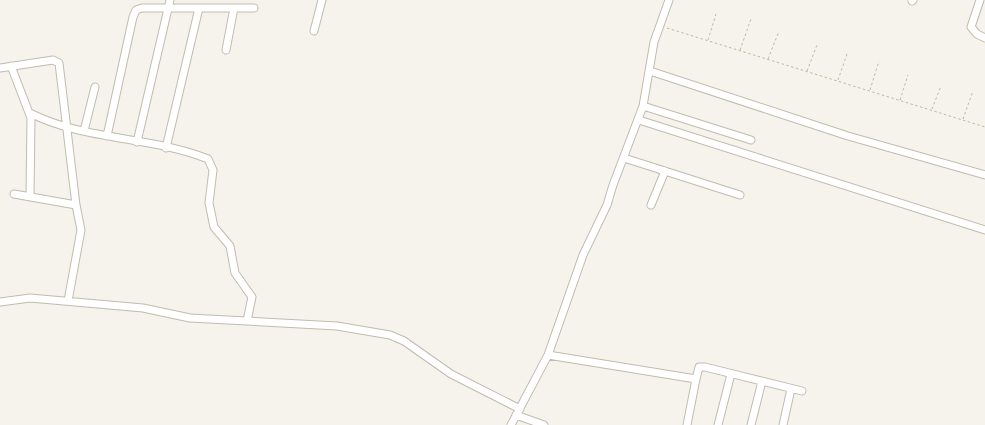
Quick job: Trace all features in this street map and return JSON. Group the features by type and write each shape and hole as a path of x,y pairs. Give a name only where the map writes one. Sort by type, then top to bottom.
{"street":[{"path":"314,31 322,0"},
{"path":"511,425 548,356 584,256 607,205 639,120 659,25 668,0"},
{"path":"980,0 971,27 977,34 985,38"},
{"path":"137,142 169,4"},
{"path":"107,136 134,12 142,8 169,4 198,8 254,8"},
{"path":"166,148 198,8"},
{"path":"226,50 234,8"},
{"path":"0,68 57,61 81,230 68,301"},
{"path":"11,66 30,113 30,196"},
{"path":"650,71 830,130 985,175"},
{"path":"84,131 95,87"},
{"path":"643,106 751,140"},
{"path":"30,113 67,128 166,148 208,159 212,165 209,197 213,222 216,231 230,246 235,273 252,297 247,321"},
{"path":"639,120 985,230"},
{"path":"624,158 740,194"},
{"path":"652,204 665,171"},
{"path":"14,194 76,205"},
{"path":"0,302 25,297 143,308 190,318 337,326 396,336 451,374 544,425"},
{"path":"548,356 696,379"},
{"path":"687,425 698,369 702,367 802,391"},
{"path":"718,425 732,374"},
{"path":"751,425 762,381"},
{"path":"783,425 791,389"}],"path":[{"path":"708,41 716,14"},
{"path":"740,50 750,19"},
{"path":"659,25 985,127"},
{"path":"768,59 778,32"},
{"path":"807,71 817,45"},
{"path":"838,81 847,54"},
{"path":"870,91 879,60"},
{"path":"900,100 908,75"},
{"path":"932,110 941,86"},
{"path":"963,120 973,91"}]}
